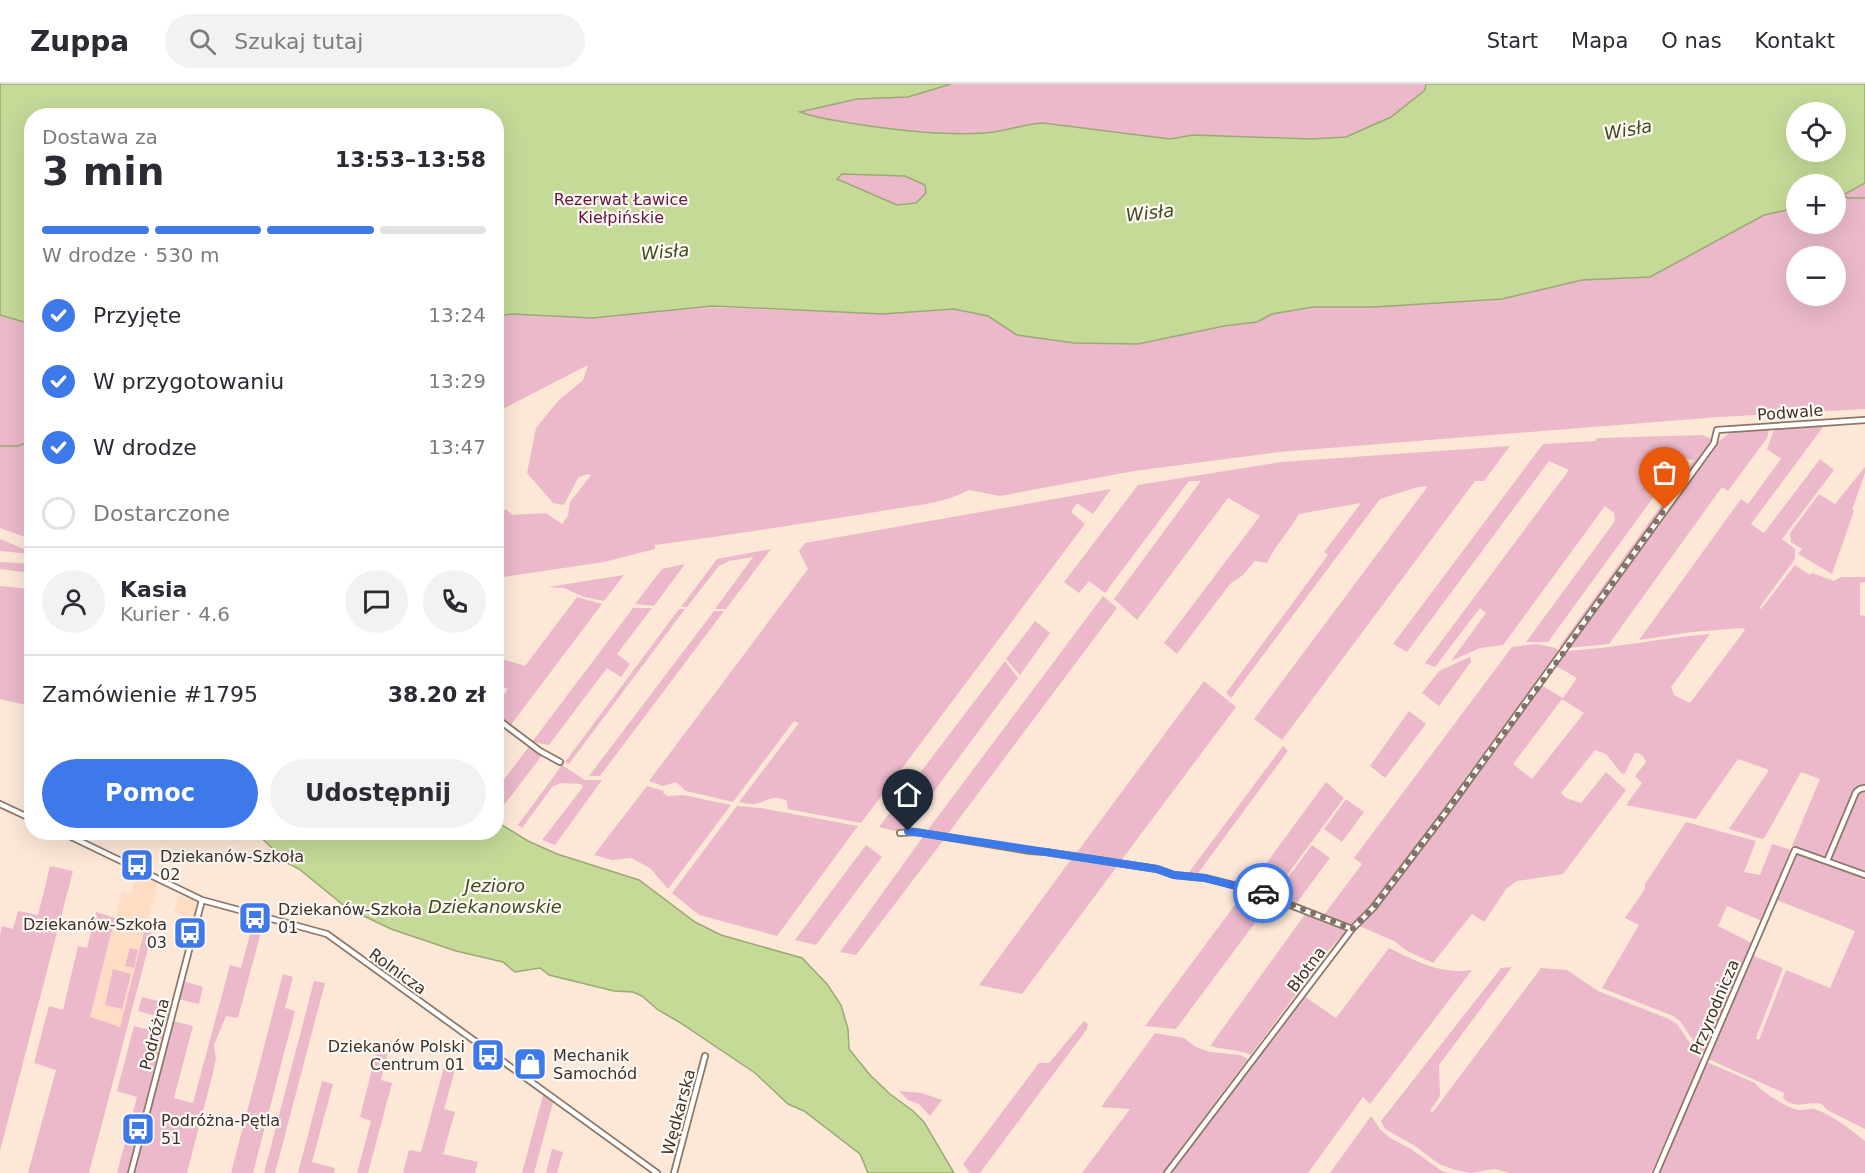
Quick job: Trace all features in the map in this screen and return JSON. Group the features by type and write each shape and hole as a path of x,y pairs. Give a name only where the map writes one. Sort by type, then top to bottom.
{"street":[{"name":"Podwale","path":"1717,430 1865,420"},
{"name":"Błotna","path":"1167,1173 1352,929 1373,908 1564,652 1673,496 1714,443 1717,430"},
{"path":"504,724 540,751 560,762"},
{"path":"1865,789 1856,792 1827,861 1865,875"},
{"path":"0,804 24,815"},
{"path":"900,833 916,832 1083,859 1102,860 1157,869 1174,875 1213,880 1262,893 1352,929"},
{"name":"Rolnicza","path":"76,840 202,900 327,934 657,1173"},
{"name":"Przyrodnicza","path":"1656,1173 1795,850 1827,861"},
{"name":"Podróżna","path":"130,1173 202,900"},
{"name":"Wędkarska","path":"674,1173 705,1056"}],"shaded area":[{"path":"138,873 158,883 120,1027 90,1017 122,892 130,894"},
{"path":"179,894 195,902 196,906 188,940 178,938 184,916 174,912"}],"green space":[{"name":"Rezerwat Ławice Kiełpińskie","path":"0,84 1865,84 1865,409 1719,417 1279,452 1134,471 1000,496 969,490 947,499 924,504 655,545 655,549 604,562 504,577 504,511 506,509 512,515 546,513 562,524 568,516 570,502 591,475 587,474 578,478 564,505 553,503 527,473 536,428 558,401 583,380 588,365 504,408 504,108 24,108 24,537 0,528","holes":["763,277 1286,311 1272,314 1256,322 1224,326 1138,344 1074,343 1018,335 988,316 954,309 882,314 704,307"]},
{"path":"1826,423 1751,524 1764,533 1820,459 1834,470 1782,539 1795,549 1795,559 1759,608 1761,609 1795,565 1810,575 1812,573 1834,581 1841,577 1865,577 1865,582 1860,583 1860,615 1865,616 1865,786 1858,786 1855,789 1827,858 1792,846 1820,779 1801,772 1762,839 1729,829 1769,770 1738,759 1696,819 1626,805 1642,783 1635,776 1646,762 1643,756 1635,753 1625,773 1622,774 1606,754 1595,750 1561,793 1566,798 1581,803 1606,772 1626,790 1563,874 1517,881 1507,888 1484,922 1472,914 1433,963 1407,951 1394,941 1357,925 1382,900 1541,685 1563,698 1577,678 1556,666 1567,651 1710,634 1671,687 1674,695 1690,703 1745,630 1743,628 1692,632 1639,640 1741,499 1748,504 1781,459 1767,449 1775,427","holes":["1562,699 1584,713 1532,779 1513,764"]},
{"path":"1770,427 1767,438 1728,491 1722,487 1609,644 1568,648 1715,444 1734,430"},
{"path":"1703,435 1712,439 1708,447 1563,648 1559,647 1694,460 1682,458 1548,642 1526,642 1615,521 1614,513 1605,506 1503,645 1480,648 1451,661 1486,613 1480,608 1435,667 1425,663 1569,470 1549,461 1407,652 1393,644 1543,444 1596,441 1600,438"},
{"path":"1510,446 1484,481 1475,481 1282,740 1254,719 1428,486 1380,499 1231,698 1226,693 1328,555 1324,552 1361,503 1299,514 1267,563 1255,561 1243,575 1230,584 1177,654 1164,643 1260,516 1228,498 1137,620 1114,599 1201,481 1189,481 1105,593 1089,581 1079,593 1064,582 1138,485 1281,462"},
{"path":"1865,467 1852,510 1854,511 1832,574 1798,554 1802,549 1791,542 1790,533 1819,494 1835,504"},
{"path":"1111,489 1093,514 1077,503 1071,512 1085,524 861,823 788,809 787,801 777,798 754,804 739,802 799,723 794,721 733,802 686,791 676,782 663,786 649,781 808,569 799,551 805,543"},
{"path":"0,539 24,549 24,553 0,551"},
{"path":"771,549 726,609 715,609 753,557 729,561 719,566 687,607 681,607 717,559"},
{"path":"0,562 24,564 24,572 0,569"},
{"path":"685,564 654,606 635,604 662,569"},
{"path":"624,575 604,601 584,597 564,588 548,587"},
{"path":"0,586 24,588 24,704 0,699"},
{"path":"1103,596 1117,608 947,835 927,831"},
{"path":"577,597 602,604 510,726 504,722 504,694 508,689 504,688 504,659 525,666"},
{"path":"633,608 652,608 617,654 630,664 621,677 607,668 549,745 532,742"},
{"path":"679,609 685,609 569,764 565,762"},
{"path":"714,611 724,611 600,776 589,776"},
{"path":"1035,621 1050,633 1020,675 1006,659"},
{"path":"1537,644 1556,648 1560,653 1368,911 1352,928 1323,916 1362,864 1354,858 1512,647"},
{"path":"1470,657 1471,662 1439,706 1422,693 1439,671"},
{"path":"1005,661 1018,678 906,829 899,832 879,827"},
{"path":"1204,681 1236,707 1120,862 1075,855"},
{"path":"1409,711 1426,724 1385,778 1370,766"},
{"path":"531,744 543,754 504,805 504,779"},
{"path":"1283,746 1288,751 1196,876 1187,875"},
{"path":"562,765 585,780 602,780 555,845 542,840 583,787 581,784 562,783 553,786 522,828 518,825"},
{"path":"1326,782 1344,798 1273,894 1249,887"},
{"path":"647,786 664,791 663,793 668,796 683,795 731,805 668,889 650,868 631,858 612,860 594,855"},
{"path":"1858,792 1865,792 1865,872 1831,860"},
{"path":"1346,799 1364,812 1342,842 1324,829"},
{"path":"737,806 761,808 858,826 777,936 699,915 672,893"},
{"path":"1686,822 1756,841 1744,872 1760,875 1772,844 1792,850 1762,921 1727,906 1718,926 1752,943 1704,1056 1680,1021 1673,1016 1602,988 1639,925 1625,918"},
{"path":"925,834 945,838 856,955 840,952"},
{"path":"866,845 882,857 816,945 795,940"},
{"path":"1312,845 1330,858 1295,905 1277,897 1277,892"},
{"path":"1797,852 1865,877 1865,1129 1827,1110 1822,1104 1792,1104 1783,1098 1784,1093 1708,1059 1752,955 1783,968 1756,1038 1759,1040 1786,970 1830,988 1855,931 1777,900"},
{"path":"1072,858 1118,865 1022,994 979,985"},
{"path":"50,866 73,871 0,1151 0,935 2,926 13,929 18,911 38,915"},
{"path":"1246,890 1272,900 1176,1029 1145,1026"},
{"path":"96,912 115,918 90,1017 120,1027 144,932 152,933 89,1173 28,1173 56,1070 34,1063 49,1006 63,1010 78,946 87,948"},
{"path":"1306,913 1347,930 1327,952 1251,1055 1210,1046"},
{"path":"254,919 264,921 238,1018 226,1016 214,1045 216,1059 187,1173 133,1173 173,1021 193,1026 174,1098 193,1103 230,965 241,968"},
{"path":"130,948 138,950 134,968 125,966"},
{"path":"1389,948 1439,969 1472,970 1370,1104 1363,1097 1308,1173 1171,1173 1304,996 1336,1018"},
{"path":"1512,967 1439,1065 1440,1096 1430,1111 1433,1112 1541,968 1567,970 1598,991 1677,1024 1702,1061 1651,1173 1509,1173 1495,1169 1471,1173 1439,1164 1415,1146 1385,1129 1381,1121 1501,968"},
{"path":"113,969 131,974 122,1009 105,1005"},
{"path":"283,974 293,977 285,1008 295,1011 253,1173 231,1173"},
{"path":"183,981 203,987 199,1004 178,999"},
{"path":"314,981 325,983 275,1173 264,1173"},
{"path":"142,997 171,1004 167,1019 138,1011"},
{"path":"1084,1021 1088,1024 1087,1029 980,1173 970,1173 963,1164 1039,1063 1049,1063"},
{"path":"134,1026 163,1033 127,1173 117,1173 137,1097 117,1091"},
{"path":"1155,1033 1184,1038 1196,1047 1210,1052 1240,1055 1248,1059 1162,1173 1082,1173 1130,1109 1101,1107"},
{"path":"377,1049 388,1052 381,1080 392,1083 368,1173 357,1173 371,1121 360,1117"},
{"path":"1707,1062 1755,1083 1788,1106 1798,1110 1815,1109 1842,1124 1865,1141 1865,1173 1657,1173"},
{"path":"444,1067 455,1070 444,1109 455,1112 443,1154 478,1162 475,1173 403,1173 409,1150 421,1152"},
{"path":"322,1081 333,1084 312,1162 335,1168 334,1173 298,1173"},
{"path":"899,1091 922,1093 942,1100 930,1116 919,1104 908,1100"},
{"path":"543,1095 553,1102 534,1173 522,1173"},
{"path":"1371,1116 1390,1138 1411,1149 1442,1171 1449,1173 1330,1173"},
{"path":"552,1149 563,1152 557,1173 546,1173"}],"water":[{"name":"Rezerwat Ławice Kiełpińskie","path":"0,84 951,84 908,97 857,99 800,112 866,126 934,133 991,132 1043,123 1170,139 1193,135 1311,139 1346,137 1391,117 1425,90 1426,84 1865,84 1865,183 1846,193 1846,174 1786,174 1786,210 1764,215 1650,277 1582,280 1502,299 1374,307 1313,307 1272,314 1257,322 1224,326 1138,344 1074,343 1017,335 988,316 954,309 882,314 712,306 592,318 504,315 504,108 24,108 24,322 0,315","holes":["842,174 905,176 925,185 926,193 916,203 897,205 837,179"]},
{"name":"Jezioro Dziekanowskie","path":"504,826 528,841 557,854 639,880 695,922 721,935 802,958 827,984 841,1005 848,1029 849,1049 870,1075 924,1122 954,1173 868,1173 860,1154 804,1111 788,1104 755,1073 658,1010 642,996 633,992 614,991 549,975 540,968 515,972 503,962 456,951 391,929 347,908 299,869 289,864 263,840 504,840"}],"waterway":[{"path":"1846,197 1865,198"},
{"path":"0,446 18,446 24,443"}],"way so far":[{"path":"1263,893 1352,929 1373,908 1446,812 1564,652 1665,509"}],"place":[{"name":"Dziekanów-Szkoła 02","path":"137,865"},
{"name":"Dziekanów-Szkoła 01","path":"255,918"},
{"name":"Dziekanów-Szkoła 03","path":"190,933"},
{"name":"Dziekanów Polski Centrum 01","path":"488,1055"},
{"name":"Mechanik Samochód","path":"530,1064"},
{"name":"Podróżna-Pętla 51","path":"138,1129"}],"route":[{"path":"908,831 1157,869 1174,875 1205,878 1263,893"}],"water label":[{"name":"Wisła","path":"1628,130"},
{"name":"Wisła","path":"1150,213"},
{"name":"Wisła","path":"665,252"}]}
